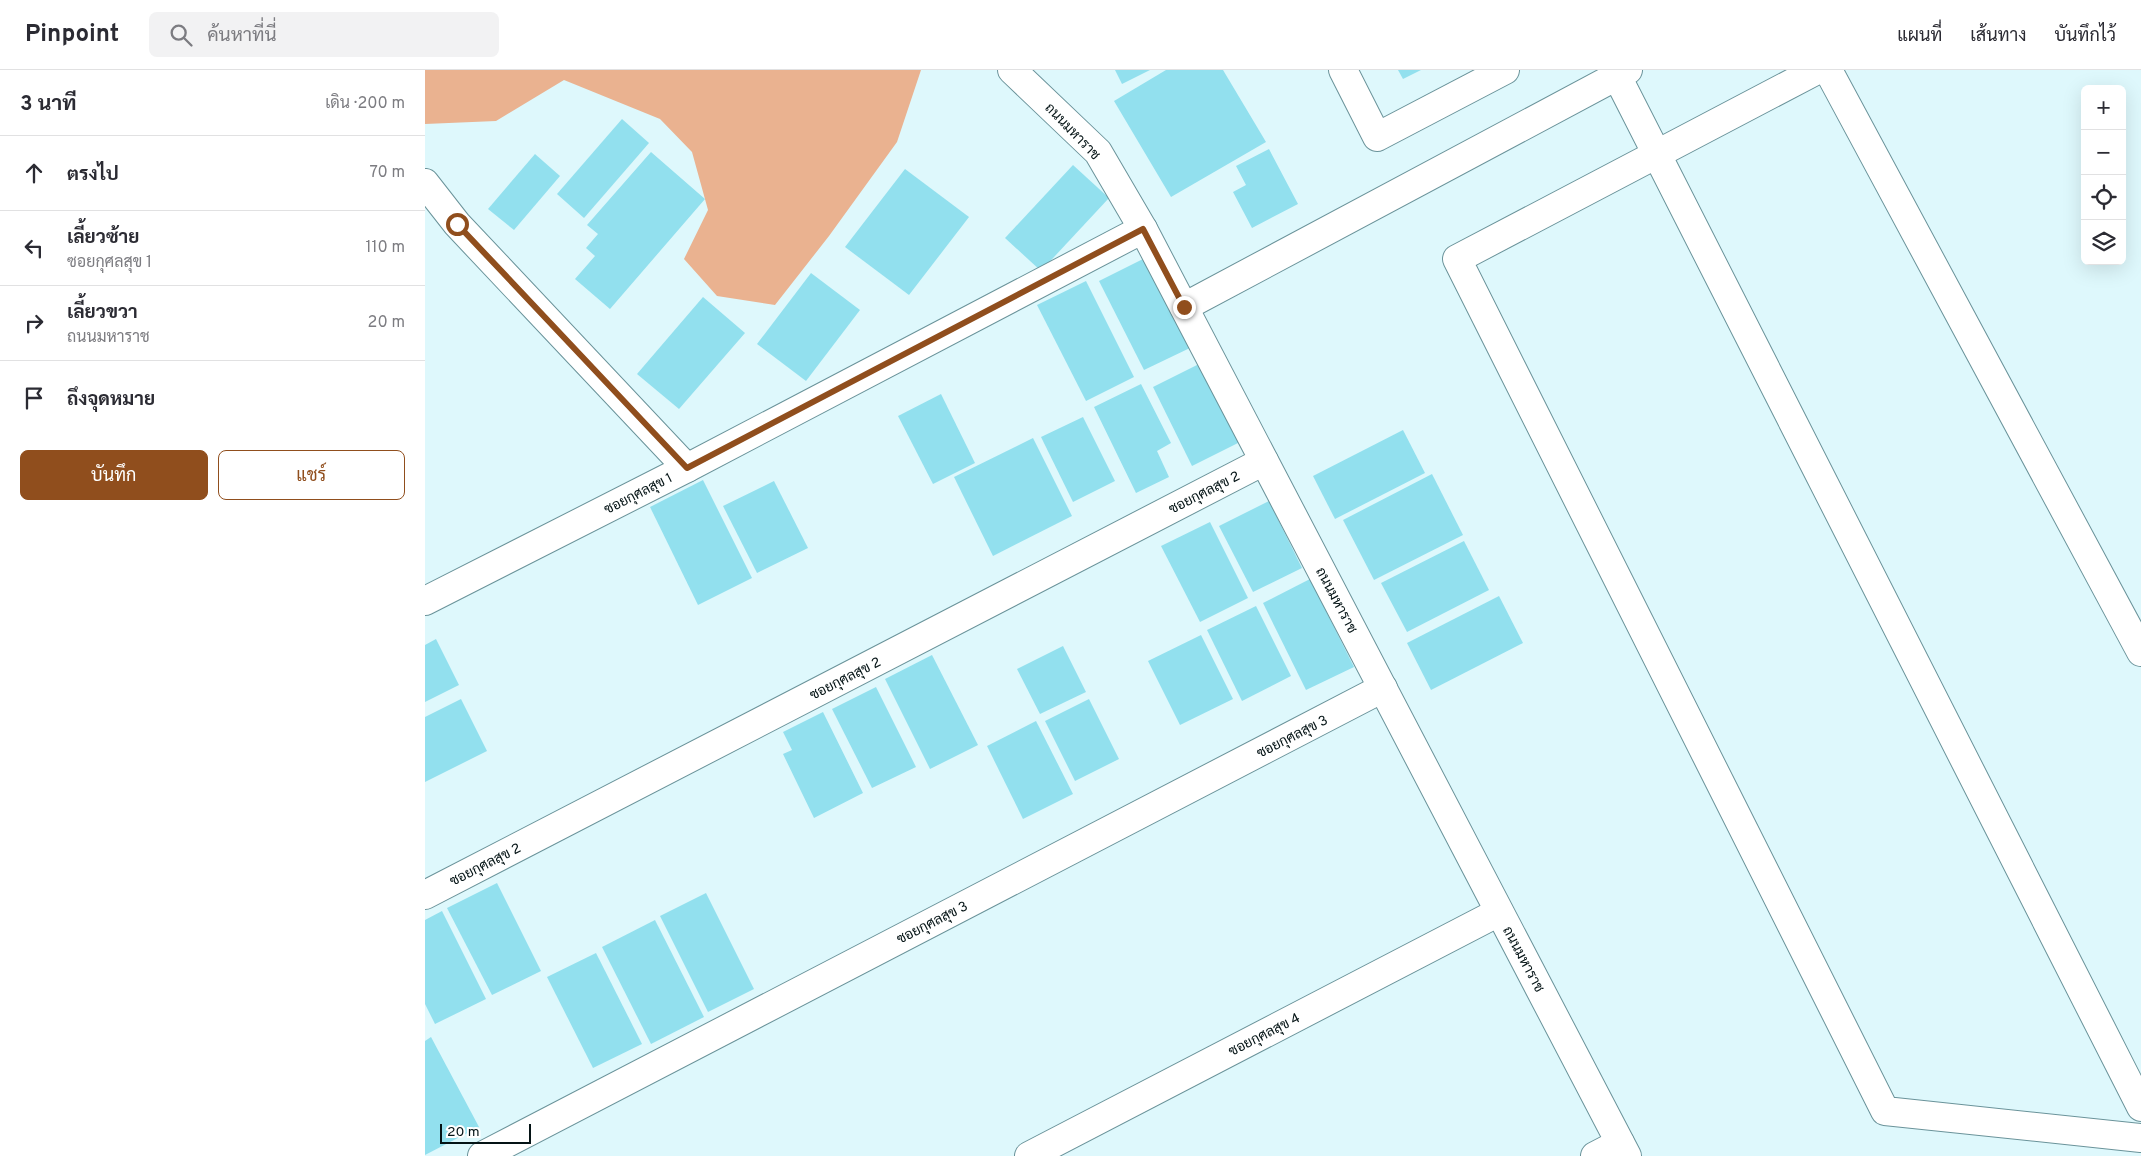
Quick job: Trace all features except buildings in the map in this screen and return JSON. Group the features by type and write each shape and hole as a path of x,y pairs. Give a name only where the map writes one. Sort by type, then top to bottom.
{"street":[{"name":"ถนนมหาราช","path":"1012,70 1098,152 1143,229 1624,1150"},
{"path":"1343,70 1377,137 1505,70"},
{"path":"1817,70 1457,259 1885,1110 2141,1138"},
{"path":"1828,70 2141,652"},
{"path":"1184,307 1623,73 1656,153 2141,1107"},
{"path":"425,183 457,224 687,468"},
{"name":"ซอยกุศลสุข 1","path":"425,601 687,468 1143,229"},
{"name":"ซอยกุศลสุข 2","path":"425,895 1264,461"},
{"name":"ซอยกุศลสุข 3","path":"482,1156 1383,688"},
{"name":"ซอยกุศลสุข 4","path":"1029,1156 1499,912"},
{"path":"1595,1156 1624,1150"}],"shaded area":[{"path":"425,70 921,70 897,142 829,236 775,305 717,296 684,259 708,210 692,152 660,119 564,80 496,121 425,124"}],"route":[{"path":"457,224 687,468 1143,229 1184,307"}]}
